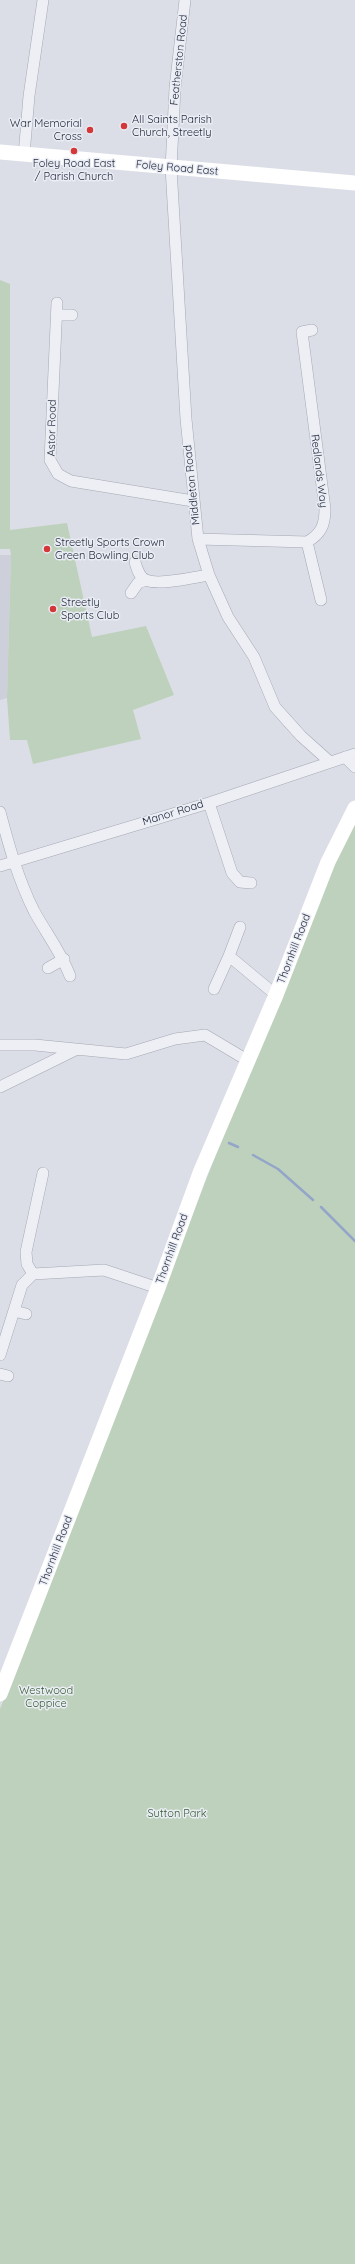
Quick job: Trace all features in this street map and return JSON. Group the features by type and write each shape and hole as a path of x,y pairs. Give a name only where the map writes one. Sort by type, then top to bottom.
{"main road":[{"name":"Foley Road East","path":"0,152 355,184"},
{"name":"Thornhill Road","path":"0,1694 158,1288 200,1173 276,995 328,862 355,808"}],"street":[{"path":"24,155 29,96 43,0"},
{"name":"Featherston Road","path":"171,168 175,88 185,0"},
{"name":"Middleton Road","path":"171,168 186,419 198,539 209,575 228,617 254,657 275,707 302,736 330,762"},
{"name":"Astor Road","path":"57,303 50,460 58,474 71,481 193,501"},
{"path":"56,315 72,315"},
{"name":"Redlands Way","path":"302,332 325,520 322,529 316,537 307,542"},
{"path":"198,539 307,542 321,600"},
{"path":"135,562 138,572 146,580"},
{"path":"131,593 138,583 146,580 163,581 209,575"},
{"name":"Manor Road","path":"0,866 209,803 350,755 355,767"},
{"path":"209,803 232,873 240,882 252,883"},
{"path":"0,812 12,862 35,911 64,959 70,976"},
{"path":"214,989 240,928"},
{"path":"229,956 276,995"},
{"path":"48,968 64,959"},
{"path":"0,1045 35,1044 75,1050 126,1054 175,1039 204,1035 247,1060"},
{"path":"0,1087 75,1050"},
{"path":"33,1274 27,1264 26,1252 42,1205 43,1173"},
{"path":"0,1355 22,1285 33,1274 104,1270 158,1288"},
{"path":"14,1311 26,1314"}],"shaded area":[{"path":"0,555 11,555 7,698 0,700"}],"green space":[{"path":"0,280 10,284 10,530 67,523 92,637 146,626 174,695 133,710 141,739 33,764 27,740 10,740 7,698 11,555 10,549 0,549"},
{"name":"Sutton Park","path":"355,818 355,2264 0,2264 0,1709 280,990"}],"waterway":[{"path":"229,1143 238,1147"},
{"path":"253,1155 278,1169 313,1200"},
{"path":"321,1207 355,1241"}],"place":[{"name":"All Saints Parish Church, Streetly","path":"124,126"},
{"name":"War Memorial Cross","path":"90,130"},
{"name":"Foley Road East / Parish Church","path":"74,151"},
{"name":"Streetly Sports Crown Green Bowling Club","path":"47,549"},
{"name":"Streetly Sports Club","path":"53,609"}],"park label":[{"name":"Westwood Coppice","path":"46,1697"}]}
